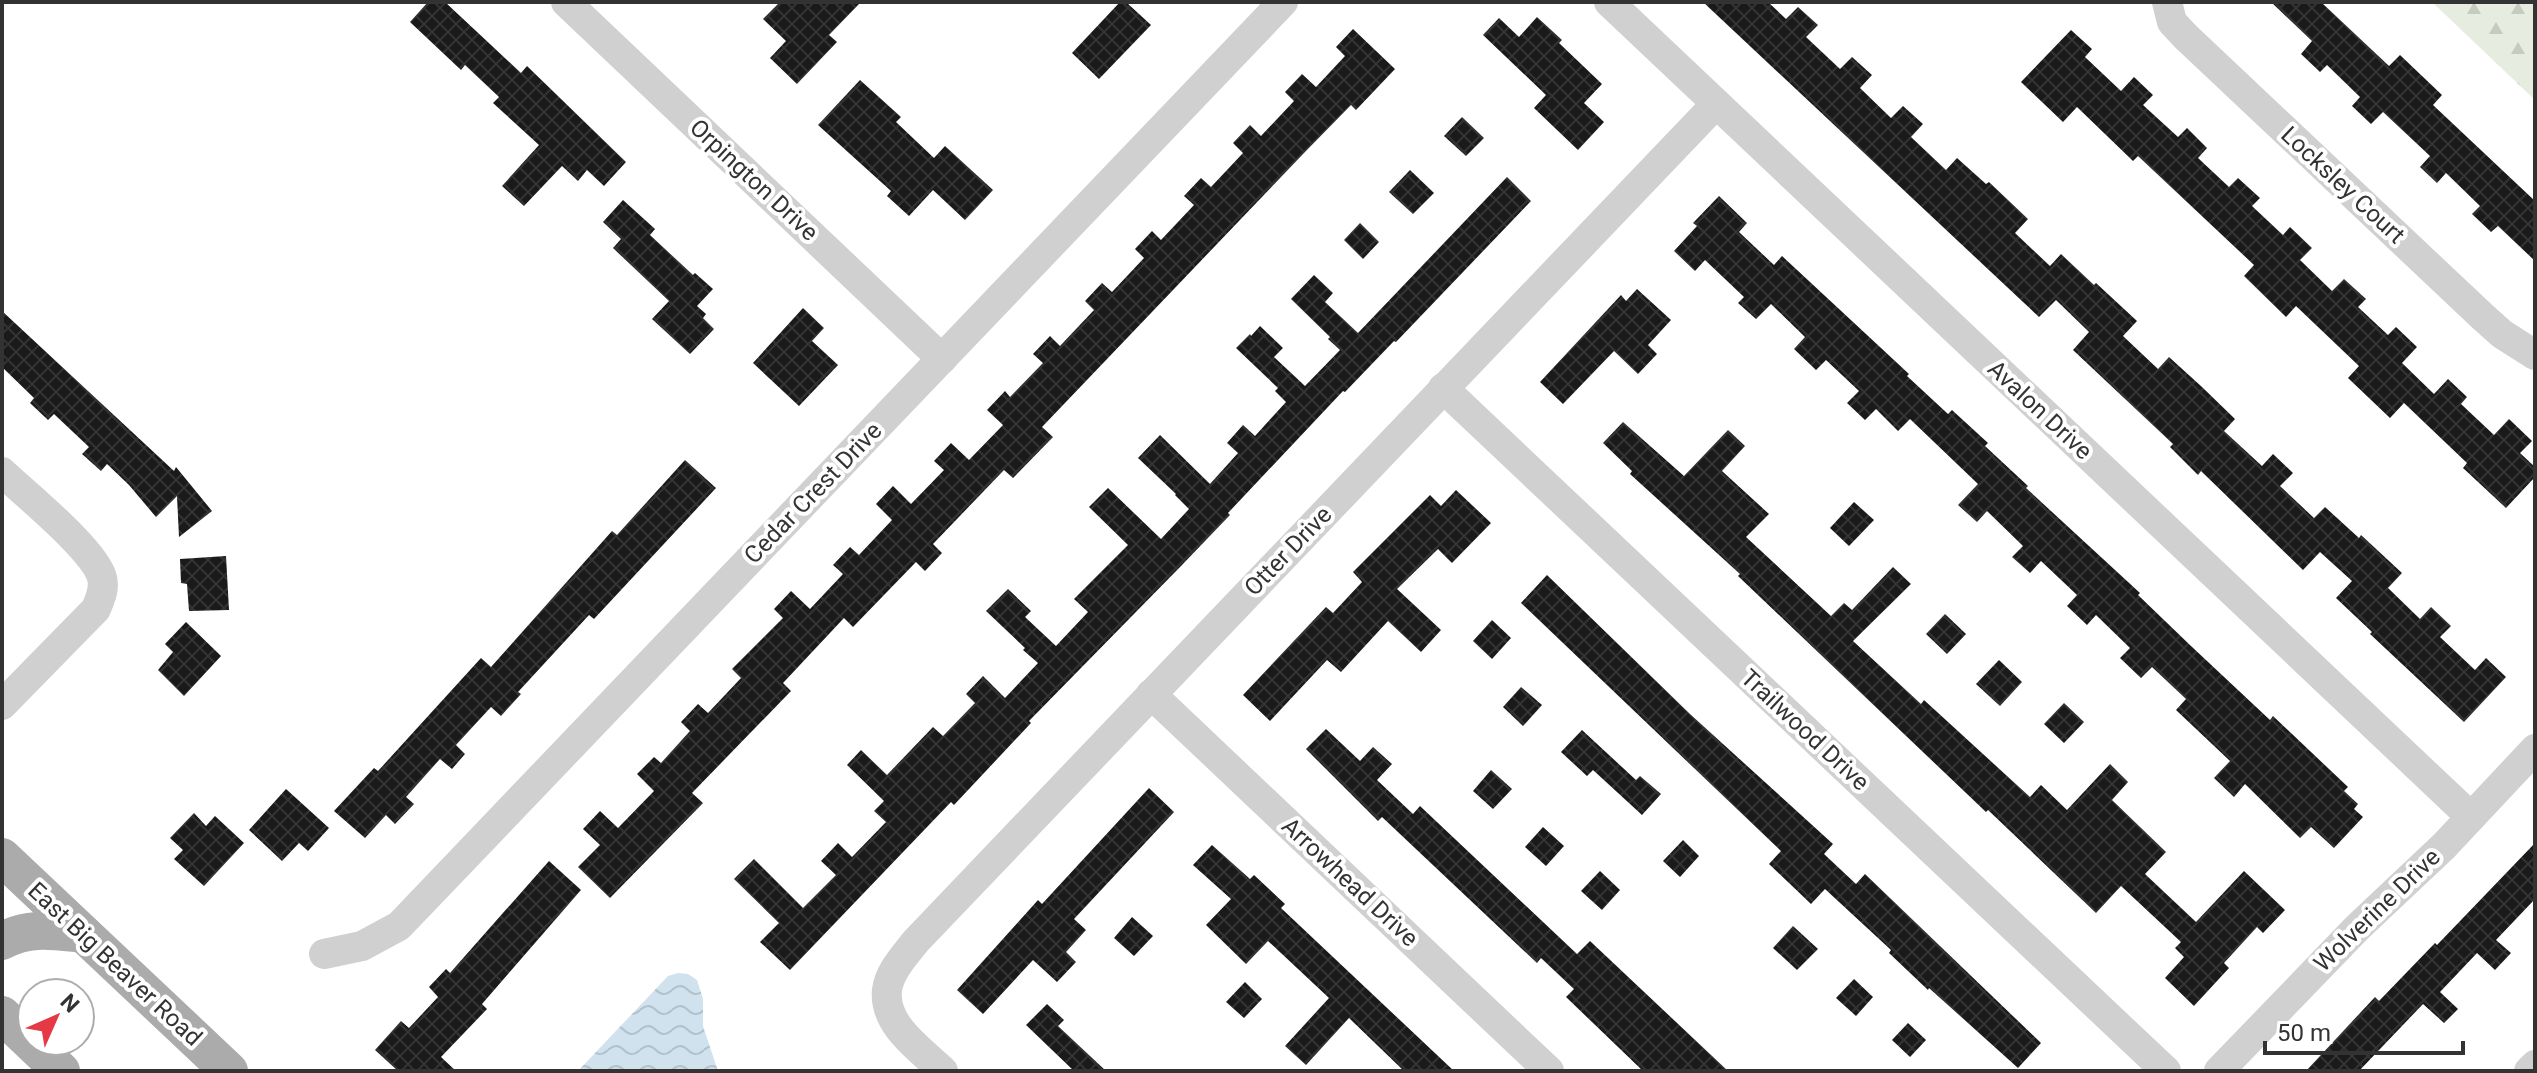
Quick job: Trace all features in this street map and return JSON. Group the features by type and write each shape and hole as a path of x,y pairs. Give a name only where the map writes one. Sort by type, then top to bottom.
{"main road":[{"name":"East Big Beaver Road","path":"2,857 229,1071"},
{"path":"2,941 22,931 42,929 83,934"},
{"path":"8,1027 61,1071"}],"street":[{"name":"Orpington Drive","path":"566,2 942,359"},
{"name":"Cedar Crest Drive","path":"324,954 362,946 399,926 1283,2"},
{"name":"Avalon Drive","path":"1609,2 2471,817"},
{"name":"Locksley Court","path":"2167,2 2172,22 2185,36 2483,317 2502,334 2535,355"},
{"name":"Otter Drive","path":"943,1071 897,1026 890,1013 887,990 893,973 916,941 1716,104"},
{"name":"Trailwood Drive","path":"1443,388 2166,1071"},
{"path":"2,472 84,549 102,578 102,594 96,609 2,705"},
{"name":"Arrowhead Drive","path":"1151,694 1549,1071"},
{"name":"Wolverine Drive","path":"2219,1071 2535,749"},
{"path":"2529,1071 2535,1065"}],"green space":[{"path":"2432,2 2535,2 2535,100"}],"water":[{"path":"688,974 697,980 703,999 703,1026 718,1071 578,1071 668,976"}],"building":[{"path":"428,2 445,2 521,73 527,66 626,162 604,186 587,170 578,181 562,166 524,206 502,186 539,145 493,103 499,97 465,65 461,70 410,22"},
{"path":"780,2 861,2 829,35 837,42 797,84 770,58 786,41 763,19"},
{"path":"1120,2 1126,2 1151,25 1099,79 1072,53"},
{"path":"1703,2 1768,2 1786,19 1798,7 1818,25 1806,37 1840,69 1852,57 1872,75 1860,88 1891,118 1903,106 1923,124 1911,137 1946,170 1957,158 1986,184 1989,182 2028,219 2015,233 2050,266 2061,254 2094,285 2096,283 2137,321 2123,336 2158,369 2169,357 2202,387 2235,419 2224,431 2262,466 2273,454 2293,473 2280,486 2314,518 2325,507 2402,573 2388,588 2420,619 2431,607 2451,626 2440,637 2475,670 2486,658 2506,677 2464,722 2336,598 2352,581 2320,552 2303,570 2201,471 2198,475 2170,447 2173,444 2073,350 2089,332 2056,300 2039,317"},
{"path":"2271,2 2321,2 2389,66 2400,55 2442,95 2433,105 2535,201 2535,261 2498,226 2491,232 2472,214 2480,206 2446,173 2437,183 2420,167 2430,156 2383,112 2371,124 2352,106 2360,97 2327,65 2320,72 2301,54 2312,41"},
{"path":"1537,17 1602,84 1584,103 1604,122 1578,150 1534,108 1546,95 1483,35 1499,18 1519,37"},
{"path":"1353,29 1395,69 1356,110 1351,105 1042,427 1053,437 1013,478 1004,470 933,544 942,553 925,571 916,562 853,627 844,618 783,683 791,691 692,793 703,803 610,898 578,867 600,845 583,829 600,811 618,828 654,791 637,774 654,757 661,763 690,731 681,722 698,704 708,713 741,678 732,669 783,618 774,609 791,591 810,609 843,574 833,565 850,547 859,555 892,520 876,504 893,486 911,504 944,470 934,461 951,443 969,460 1003,425 987,410 1005,391 1010,397 1043,363 1033,354 1050,336 1060,346 1094,310 1085,301 1102,283 1112,292 1144,258 1135,249 1152,231 1161,240 1194,205 1184,196 1201,178 1211,187 1243,153 1233,143 1250,125 1261,136 1294,101 1285,92 1302,74 1316,87 1345,56 1336,47"},
{"path":"2071,30 2092,49 2085,57 2121,91 2134,77 2153,95 2143,105 2178,137 2187,128 2207,148 2198,158 2229,187 2238,178 2260,198 2252,206 2283,235 2290,227 2312,248 2300,260 2332,291 2344,279 2366,299 2358,307 2388,335 2396,327 2417,347 2402,363 2434,394 2448,379 2467,397 2461,404 2494,435 2509,419 2532,441 2520,453 2535,467 2535,477 2506,508 2463,468 2467,463 2404,403 2390,418 2348,378 2359,366 2296,306 2286,317 2244,276 2254,265 2138,156 2133,161 2077,107 2063,122 2021,82"},
{"path":"860,80 901,117 896,122 934,158 945,146 993,190 965,220 933,190 909,216 887,196 891,191 818,125"},
{"path":"1462,117 1484,138 1466,156 1444,136"},
{"path":"1410,170 1434,193 1413,214 1389,192"},
{"path":"1507,177 1531,201 1396,342 1343,391 1228,513 1230,515 1029,721 1031,723 954,805 951,802 790,970 760,942 779,923 734,879 754,859 803,908 836,875 821,861 838,843 852,857 886,822 874,811 884,801 847,765 861,750 887,775 933,727 943,736 975,703 966,694 983,676 1005,698 1038,663 986,611 1008,589 1031,611 1025,617 1056,646 1088,612 1074,599 1128,545 1089,507 1108,488 1161,539 1189,509 1138,458 1160,435 1210,484 1238,453 1227,443 1243,425 1255,436 1286,402 1275,391 1278,388 1236,348 1260,326 1283,348 1274,357 1305,386 1340,350 1291,299 1314,275 1333,293 1325,302 1358,333"},
{"path":"1719,196 1747,223 1739,232 1774,265 1782,256 1948,414 1952,410 1988,443 1985,446 2028,486 2026,488 2140,593 2138,595 2191,646 2270,720 2273,716 2348,787 2344,791 2358,804 2354,809 2363,817 2334,848 2311,827 2300,838 2245,784 2234,797 2214,778 2230,761 2176,710 2186,699 2152,667 2141,678 2120,658 2130,648 2096,615 2087,625 2067,606 2077,595 2041,561 2030,573 2012,557 2023,546 1987,511 1977,522 1958,505 1978,484 1910,419 1898,431 1876,409 1865,420 1847,403 1859,391 1826,360 1816,370 1794,349 1805,337 1771,304 1756,319 1738,303 1744,297 1705,260 1695,271 1674,251 1697,226 1693,223"},
{"path":"623,200 655,229 650,235 713,289 697,306 706,314 703,318 714,329 690,354 652,319 669,301 613,248 621,239 603,222"},
{"path":"1360,223 1379,242 1363,259 1344,240"},
{"path":"1637,289 1671,320 1648,345 1657,354 1638,374 1614,351 1563,404 1540,382 1621,295 1626,301"},
{"path":"803,308 824,328 812,341 838,365 799,406 753,363"},
{"path":"2,311 174,471 176,467 212,511 179,537 177,496 156,517 107,464 101,471 82,454 89,447 54,414 48,420 30,403 34,398 2,367"},
{"path":"1623,422 1684,476 1728,430 1745,446 1722,471 1769,514 1746,537 1831,616 1844,603 1852,610 1893,567 1911,584 1853,641 1921,704 1924,700 2030,797 2041,785 2067,810 2110,764 2128,782 2112,800 2166,852 2145,874 2196,922 2244,871 2285,910 2263,933 2257,927 2224,963 2229,968 2194,1006 2165,978 2184,957 2175,948 2181,942 2121,886 2096,913 1988,810 1986,812 1738,576 1740,574 1630,474 1632,471 1603,443"},
{"path":"685,460 716,488 594,619 589,615 518,692 521,694 501,716 491,707 456,745 465,754 452,769 440,759 406,797 414,804 395,824 386,815 365,838 334,811 374,768 378,771 481,658 491,667 612,531 617,535"},
{"path":"1456,490 1491,523 1452,563 1438,549 1397,589 1441,630 1421,652 1388,621 1341,672 1327,660 1270,721 1243,695 1326,607 1333,613 1362,582 1353,572 1430,495 1441,506"},
{"path":"1854,502 1874,520 1849,546 1830,528"},
{"path":"226,556 229,610 189,611 187,584 181,583 180,559"},
{"path":"1547,575 1690,714 1833,844 1824,854 1856,884 1865,874 2041,1043 2018,1068 1928,990 1889,953 1891,950 1825,889 1811,904 1769,864 1781,851 1521,603"},
{"path":"1945,614 1966,634 1947,654 1926,634"},
{"path":"1492,620 1511,638 1492,659 1473,641"},
{"path":"186,622 221,656 184,696 158,670 173,652 165,644"},
{"path":"1999,660 2022,682 2000,706 1976,684"},
{"path":"1521,687 1542,705 1523,726 1503,707"},
{"path":"2064,703 2084,722 2064,743 2044,724"},
{"path":"1326,729 1360,761 1373,747 1392,764 1377,780 1413,814 1420,806 1577,954 1590,941 1728,1071 1643,1071 1566,997 1574,989 1541,958 1537,963 1382,817 1378,821 1306,749"},
{"path":"1582,730 1636,780 1640,776 1661,794 1642,815 1593,770 1587,776 1561,752"},
{"path":"1491,770 1512,789 1493,809 1473,791"},
{"path":"1149,788 1174,812 1074,919 1086,930 1066,952 1076,962 1057,982 1033,960 983,1014 957,990 1038,900 1042,904"},
{"path":"286,789 329,828 308,851 299,843 282,861 249,830"},
{"path":"194,813 206,826 215,816 244,843 204,886 174,859 183,850 170,838"},
{"path":"1543,827 1564,846 1546,866 1525,847"},
{"path":"1683,840 1699,856 1680,877 1663,861"},
{"path":"2535,843 2535,899 2496,940 2511,953 2495,970 2477,953 2440,992 2458,1009 2444,1023 2423,1004 2359,1071 2306,1071 2375,997 2379,1001"},
{"path":"1212,845 1250,879 1254,875 1285,904 1281,908 1454,1071 1404,1071 1349,1018 1306,1065 1285,1046 1329,998 1268,941 1246,964 1206,925 1231,899 1193,865"},
{"path":"549,861 581,890 482,1004 487,1009 441,1057 456,1071 398,1071 375,1050 401,1021 409,1028 438,997 429,987 446,969 450,973"},
{"path":"1600,871 1620,890 1602,910 1581,891"},
{"path":"1132,917 1153,936 1134,956 1114,938"},
{"path":"1793,926 1818,949 1797,970 1773,948"},
{"path":"1854,979 1873,997 1856,1016 1836,998"},
{"path":"1245,982 1262,999 1244,1018 1226,1002"},
{"path":"1047,1004 1064,1020 1058,1026 1106,1071 1074,1071 1026,1025"},
{"path":"1908,1023 1926,1040 1910,1057 1892,1040"}]}
